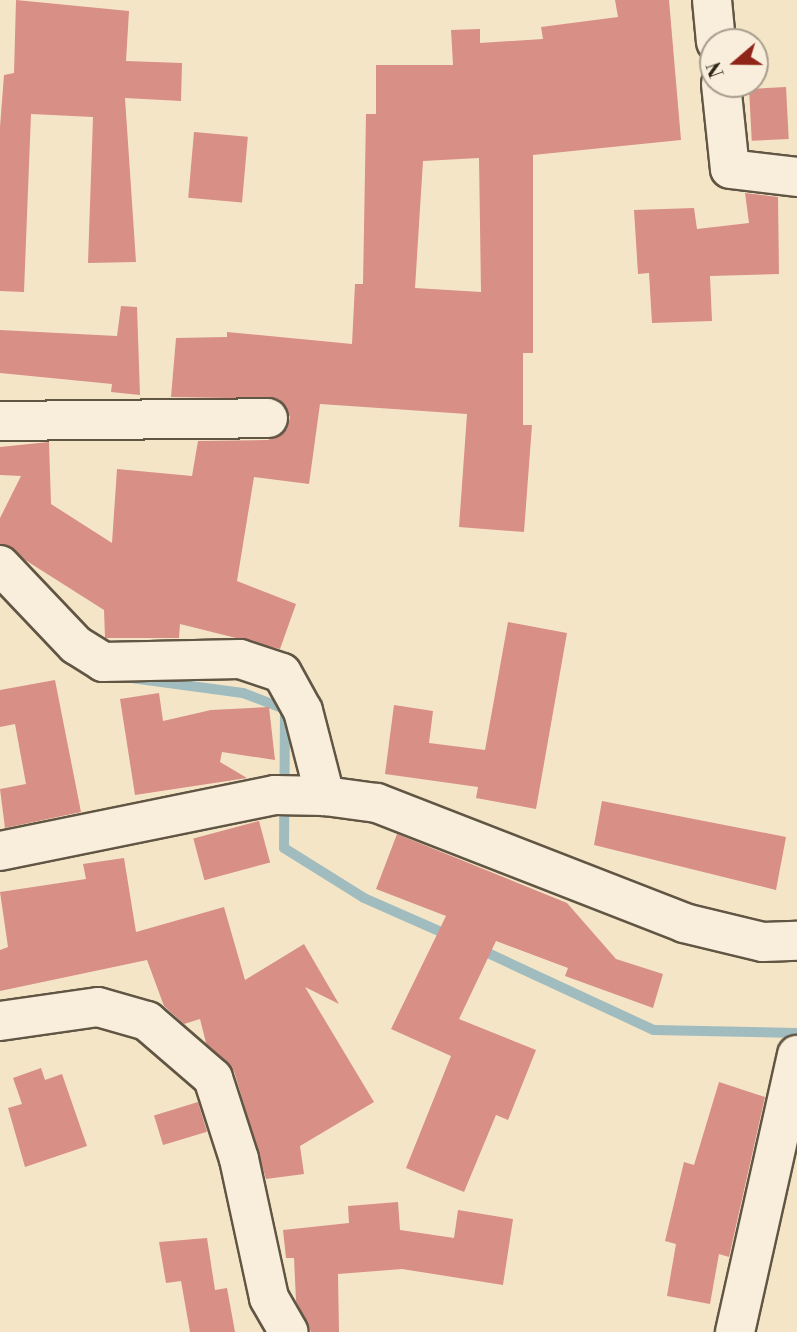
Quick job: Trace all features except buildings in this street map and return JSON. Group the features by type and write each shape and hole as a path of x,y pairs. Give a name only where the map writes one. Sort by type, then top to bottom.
{"street":[{"path":"712,0 715,28"},
{"path":"722,98 730,169 797,177"},
{"path":"0,421 268,418"},
{"path":"0,565 76,645 103,662 240,659 282,673 303,711 325,796"},
{"path":"0,851 275,795 325,796 377,803 684,923 763,943 797,941"},
{"path":"0,1021 98,1007 147,1021 213,1078 239,1158 269,1298 289,1332"},
{"path":"735,1332 797,1055"}],"waterway":[{"path":"124,677 243,693 285,709 284,848 364,898 450,936"},
{"path":"477,948 654,1030 797,1033"}]}
